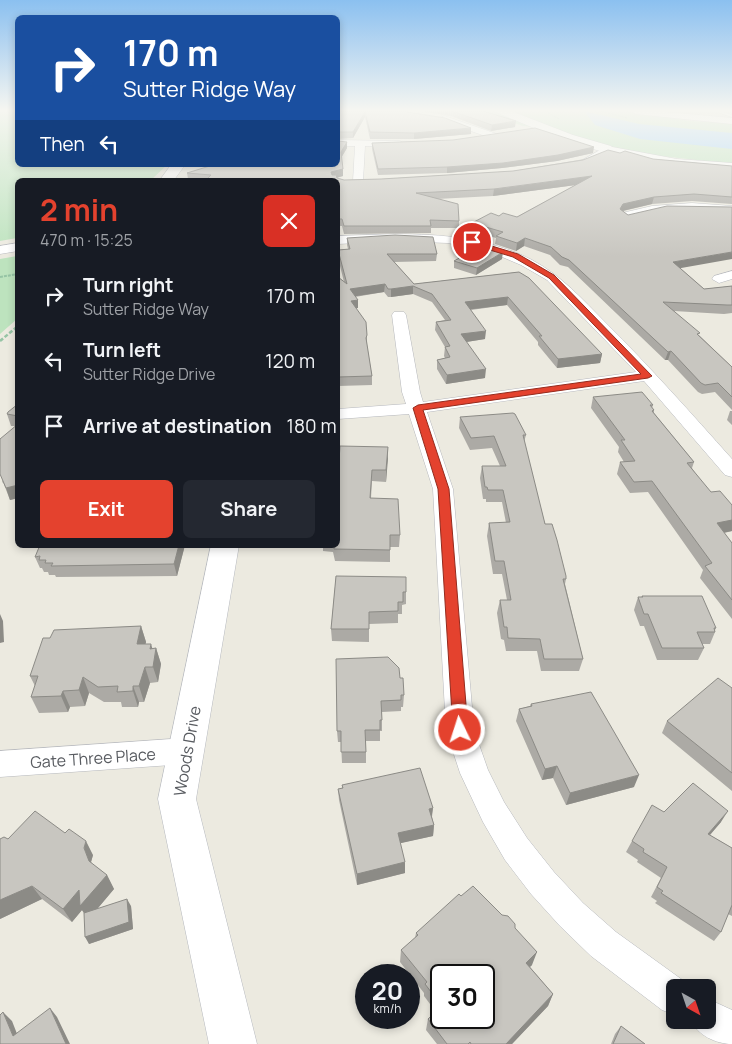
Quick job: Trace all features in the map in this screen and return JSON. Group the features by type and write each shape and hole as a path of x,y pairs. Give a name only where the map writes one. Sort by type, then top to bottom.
{"street":[{"path":"358,160 354,181 372,180"},
{"path":"574,164 588,160"},
{"path":"665,160 732,166"},
{"path":"168,178 177,167"},
{"path":"626,216 646,210 670,207 732,209"},
{"path":"340,240 433,236 472,242 515,256 552,277 648,376 732,472"},
{"path":"0,250 15,248"},
{"path":"399,314 411,392 418,408 443,489 460,730 469,759 481,789 497,820 517,852 542,884 606,948 666,991"},
{"path":"340,414 418,408 648,376"},
{"name":"Woods Drive","path":"224,548 177,799 233,1044"},
{"name":"Gate Three Place","path":"0,764 186,752"},
{"path":"716,1021 732,1030"}],"path":[{"path":"0,277 15,274"},
{"path":"0,341 15,328"}],"green space":[{"path":"0,160 15,160 15,167 165,167 153,178 15,178 15,238 0,241"},
{"path":"694,160 732,160 732,164"},
{"path":"15,256 15,321 0,334 0,259"}],"building":[{"path":"340,160 342,160 343,169 331,172 337,178 208,178 211,175 187,173 206,167 340,167"},
{"path":"376,160 526,160 447,167 378,169"},
{"path":"584,160 661,160 732,166 732,197 694,194 654,197 623,204 620,209 628,215 667,206 732,207 732,252 673,262 704,289 732,286 732,305 663,302 700,333 697,334 732,367 732,397 718,383 705,385 701,383 671,351 668,352 569,260 562,257 551,247 525,238 517,243 496,236 503,232 472,223 491,213 499,216 503,213 517,217 592,176 494,189 416,193 458,204 459,221 430,220 431,226 344,226 342,219 340,219 340,179 381,179 513,171"},
{"path":"395,235 433,237 437,254 387,254 414,284 519,272 529,278 602,354 558,359 539,336 542,336 508,297 465,302 486,331 461,334 486,369 447,375 437,360 450,357 445,347 450,346 436,322 451,320 432,294 413,286 388,289 385,284 350,289 358,300 351,301 366,322 366,338 372,376 340,377 340,279 347,284 340,258 340,250 350,249 347,238"},
{"path":"481,246 503,252 477,268 454,261"},
{"path":"642,392 653,405 650,405 654,410 652,411 694,462 687,463 711,492 720,491 732,505 732,520 717,523 732,543 732,600 705,566 712,563 652,481 634,482 620,462 635,461 621,440 625,440 593,397"},
{"path":"15,406 15,415 7,414"},
{"path":"513,413 526,435 523,435 545,524 552,524 557,540 566,576 566,579 563,579 583,659 544,659 540,639 508,638 507,627 504,627 500,600 511,600 504,561 495,561 489,523 510,522 503,490 488,490 485,487 482,466 506,466 494,436 471,438 460,417"},
{"path":"15,426 15,486 6,488 0,474 0,439"},
{"path":"340,446 388,447 386,470 372,470 370,498 398,499 400,535 390,535 390,550 334,549 340,548"},
{"path":"39,548 178,548 174,564 51,566 53,563 45,563 46,560 39,560 40,556 35,557"},
{"path":"336,576 406,577 406,592 403,592 403,602 398,602 398,611 369,612 369,629 331,629"},
{"path":"702,596 716,628 714,628 715,632 697,632 704,648 662,648 648,614 644,614 638,597"},
{"path":"141,626 137,644 151,644 150,649 156,648 153,667 145,667 139,686 133,686 133,691 117,692 118,686 98,687 83,677 79,690 63,691 61,696 31,697 38,676 30,676 43,638 50,638 54,630"},
{"path":"388,657 399,668 400,678 403,678 404,695 401,695 401,700 381,701 382,720 380,720 380,730 365,730 366,752 341,752 341,731 337,731 336,659"},
{"path":"718,678 732,688 732,773 667,721"},
{"path":"591,692 639,775 570,793 557,766 545,769 519,709 532,706 531,704"},
{"path":"420,768 433,808 429,809 434,825 398,833 405,862 357,874 338,789 343,788 342,785"},
{"path":"693,783 728,811 708,834 732,848 732,905 721,932 661,893 663,891 657,887 667,867 643,852 644,849 632,841 652,805 664,812"},
{"path":"35,811 65,833 69,829 86,841 84,848 89,861 107,875 80,906 79,890 63,909 32,886 0,900 0,839 4,837 8,839"},
{"path":"473,886 502,915 508,916 515,924 515,928 537,952 526,963 553,994 506,1044 471,1044 470,1042 468,1044 447,1044 436,1029 495,1029 495,964 430,964 430,991 425,984 427,982 420,973 420,964 412,964 401,950 418,935 416,933 459,894 461,896"},
{"path":"127,899 129,922 85,937 84,913"},
{"path":"50,1008 66,1044 0,1044 0,1015 3,1012 13,1036"},
{"path":"621,1026 645,1044 613,1044"}],"route":[{"path":"460,730 443,489 418,408 622,378 648,376 552,277 533,264 515,256 472,242"}]}
